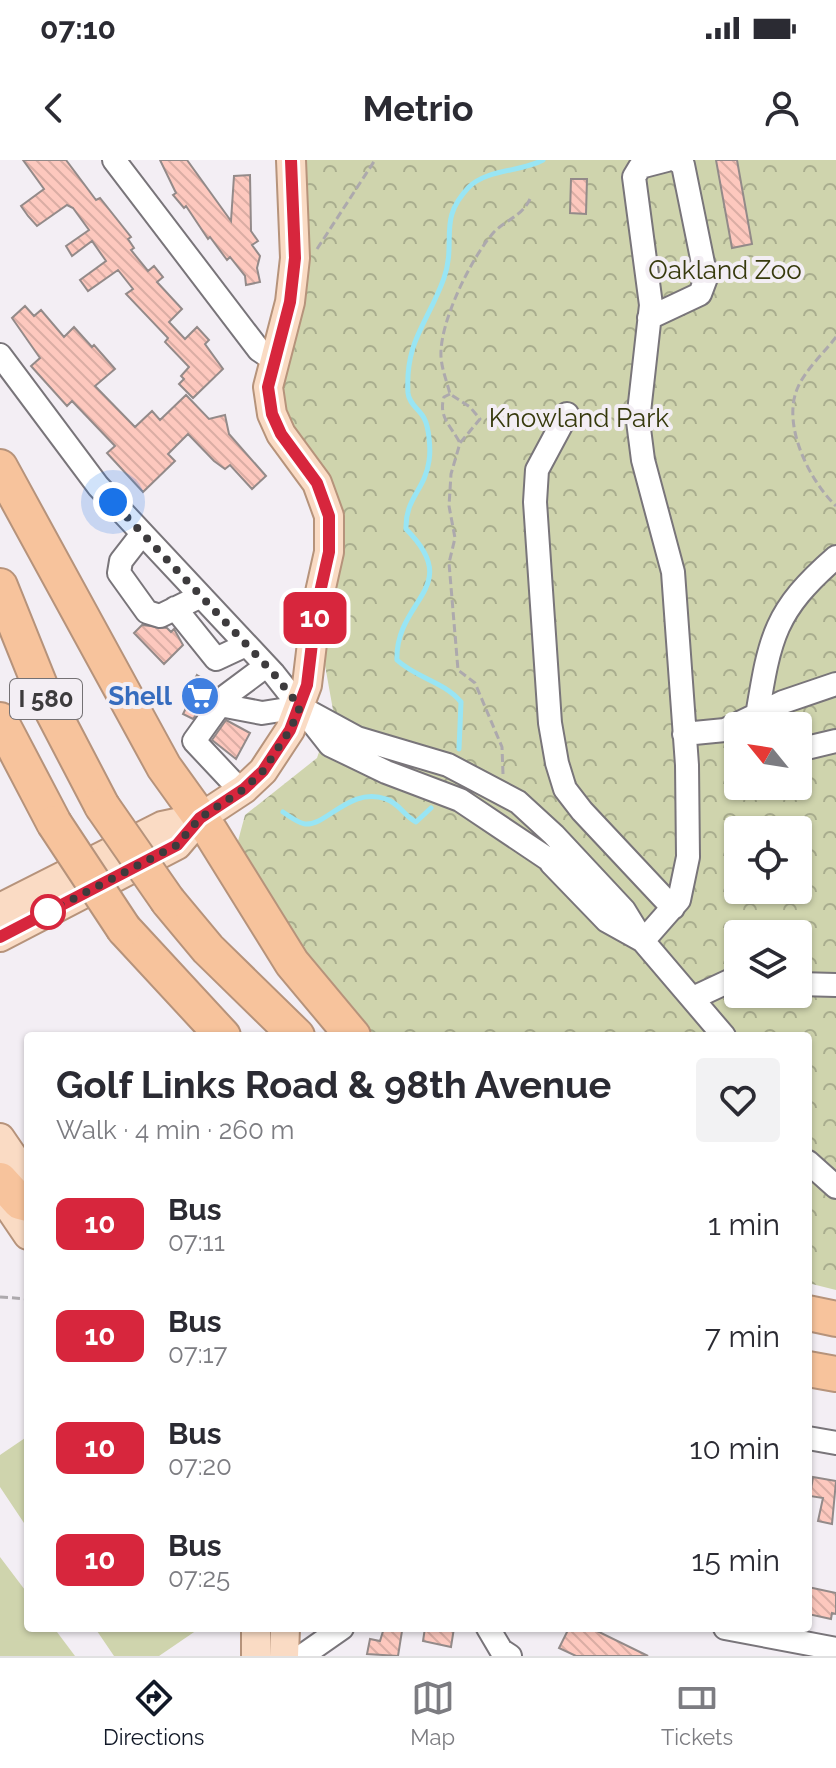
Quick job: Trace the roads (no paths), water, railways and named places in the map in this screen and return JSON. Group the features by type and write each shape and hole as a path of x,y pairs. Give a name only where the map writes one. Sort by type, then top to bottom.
{"highway":[{"path":"0,467 164,767 292,963 350,1032"},
{"name":"I 580","path":"0,586 43,693 102,806 168,901 208,949 293,1032"},
{"name":"I 580","path":"0,720 54,823 124,929 219,1032"},
{"path":"0,1180 24,1203"},
{"path":"812,1314 836,1319"},
{"path":"812,1370 836,1374"}],"main road":[{"path":"0,937 177,845 200,818 241,791 277,751 300,707 307,685 316,610 329,552 329,516 317,483 281,434 272,414 268,387 290,302 295,258 291,160"},
{"path":"0,908 162,826 200,818"},
{"path":"0,1138 24,1173"},
{"path":"0,1194 24,1229"},
{"path":"256,1632 256,1656"},
{"path":"284,1656 285,1632"}],"street":[{"path":"114,160 259,350 274,360"},
{"path":"643,941 673,908 686,880 688,857 684,734 673,572 643,460 638,421 651,305 634,177 640,167 667,160"},
{"path":"649,318 700,294 706,278 683,165 676,160"},
{"path":"0,355 84,470 266,666 330,745 386,772 438,790 503,826 548,859 607,921 643,941"},
{"path":"567,414 537,470 535,502 550,723 557,763 565,789 582,811 673,908"},
{"path":"142,534 121,561 119,573 147,612 160,616 201,596"},
{"path":"758,712 774,633 794,596 836,557"},
{"path":"175,608 216,659 246,645"},
{"path":"241,791 194,741 227,695 266,666"},
{"path":"765,712 804,693 836,684"},
{"path":"220,705 262,713 300,707 376,745 448,765 496,788 538,818 632,920 643,941 721,1032"},
{"path":"684,734 724,730"},
{"path":"684,734 724,741"},
{"path":"812,747 836,741"},
{"path":"438,790 448,765"},
{"path":"548,859 595,880"},
{"path":"693,998 724,984"},
{"path":"812,984 836,985"},
{"path":"812,1166 836,1187"},
{"path":"812,1439 836,1443"},
{"path":"302,1656 336,1632"},
{"path":"490,1632 501,1650 510,1656"},
{"path":"746,1632 836,1649"}],"waterway":[{"path":"459,749 461,702 446,689 397,660 399,639 429,580 429,566 422,549 406,529 409,509 424,480 430,451 426,422 408,393 410,359 444,278 450,220 459,199 476,181 543,160"},
{"path":"283,812 302,823 313,823 350,802 373,796 391,801 416,822 431,808"}],"place":[{"name":"Shell","path":"200,696"}],"park label":[{"name":"Oakland Zoo","path":"725,270"},
{"name":"Knowland Park","path":"579,418"}]}
